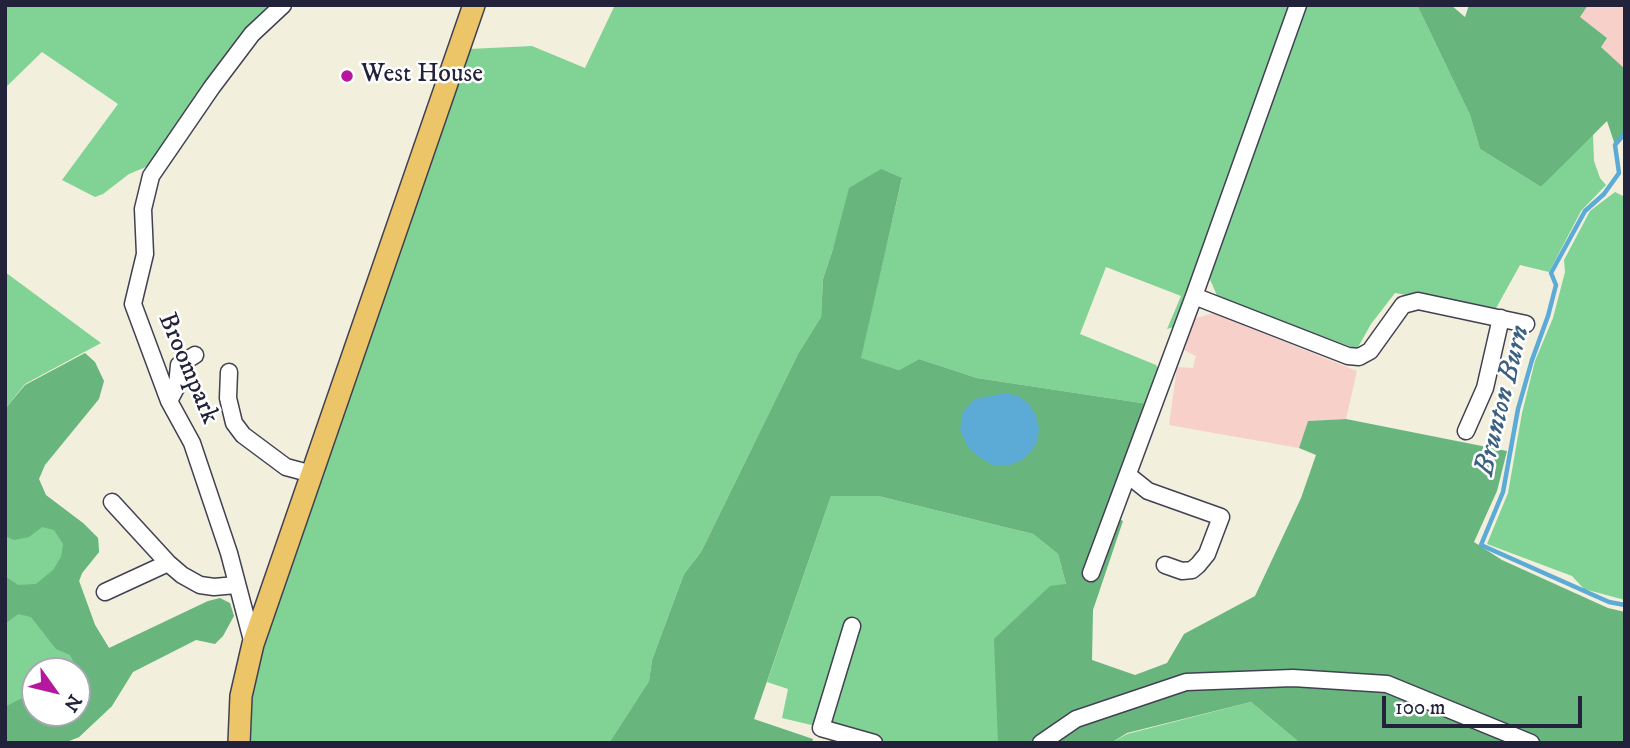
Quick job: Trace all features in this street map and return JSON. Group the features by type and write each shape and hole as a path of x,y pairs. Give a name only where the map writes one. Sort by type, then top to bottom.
{"main road":[{"path":"239,743 241,696 253,644 474,5"}],"street":[{"name":"Broompark","path":"253,644 229,553 192,443 169,401 133,304 145,254 143,209 150,176 253,34 283,5"},
{"path":"1091,573 1298,5"},
{"path":"1194,296 1348,356 1359,357 1370,351 1403,305 1418,301 1526,324"},
{"path":"1466,431 1485,388 1501,318"},
{"path":"169,401 177,386 179,365 195,355"},
{"path":"229,372 228,398 234,423 243,435 286,467 312,474"},
{"path":"1128,475 1148,491 1220,517 1207,554 1198,565 1192,570 1182,571 1165,565"},
{"path":"112,502 182,575 200,584 214,587 236,585"},
{"path":"105,592 168,563"},
{"path":"852,626 821,728 874,743"},
{"path":"1041,743 1076,719 1186,682 1293,678 1387,684 1531,743"}],"shaded area":[{"path":"1588,5 1625,5 1625,69 1600,46 1607,38 1579,17"},
{"path":"1213,313 1357,371 1346,419 1308,421 1299,448 1169,425 1177,367 1193,368 1196,356 1184,350 1182,340 1190,320"}],"green space":[{"path":"5,5 276,5 153,164 129,174 95,197 62,180 118,104 42,52 5,88"},
{"path":"615,5 1293,5 1177,326 1167,329 1181,296 1106,267 1080,334 1156,365 1161,373 1148,404 977,378 919,359 899,370 860,358 902,179 833,249 823,279 821,317 798,354 701,552 684,574 652,660 649,681 609,743 248,743 247,708 257,661 284,590 469,49 532,46 585,68"},
{"path":"1305,5 1417,5 1470,115 1480,149 1541,187 1593,134 1594,161 1600,178 1606,185 1581,211 1549,272 1520,265 1495,310 1395,293 1371,324 1357,349 1218,298 1209,277"},
{"path":"1417,5 1451,5 1465,17 1469,5 1588,5 1580,17 1607,38 1601,47 1625,69 1625,133 1615,145 1607,121 1541,187 1480,149 1470,115"},
{"path":"881,169 902,178 861,358 899,370 919,359 977,378 1148,404 1106,514 1123,521 1093,610 1092,660 1135,675 1167,663 1184,634 1255,596 1301,498 1316,455 1299,448 1308,421 1346,419 1507,451 1497,491 1474,542 1502,560 1608,608 1625,612 1625,743 1300,743 1251,702 1127,733 1111,743 998,743 994,639 1050,586 1066,584 1058,554 1033,534 878,496 831,496 754,719 813,739 812,743 609,743 649,681 652,660 684,574 701,552 798,354 821,317 823,279 849,188"},
{"path":"1615,192 1625,197 1625,600 1584,589 1572,576 1487,544 1508,493 1522,413 1535,361 1553,318 1565,272 1564,260 1590,211"},
{"path":"5,272 101,343 25,384 5,409"},
{"path":"85,353 95,362 104,381 99,399 45,465 39,479 46,495 98,538 99,552 79,581 95,625 109,648 208,601 220,598 230,603 234,616 223,636 215,644 196,640 133,672 112,706 91,726 91,657 71,657 56,649 31,617 18,614 5,624 5,576 18,585 36,584 53,570 61,557 63,544 54,530 42,527 29,537 14,540 5,536 5,409 25,385"},
{"path":"5,475 83,523 98,538 99,552 79,581 95,625 109,648 112,706 91,726 91,657 21,657 21,727 90,727 79,737 64,743 5,743"},
{"path":"831,496 878,496 1033,534 1058,554 1066,584 999,724 998,743 887,743 782,718 788,689 767,682"},
{"path":"21,698 21,727 90,727 79,737 64,743 5,743 5,707"},
{"path":"1251,702 1300,743 1111,743 1127,734"}],"water":[{"path":"1005,393 1018,396 1029,404 1039,429 1037,442 1030,453 1020,461 1009,465 993,465 968,447 960,430 963,412 975,399"}],"waterway":[{"name":"Brunton Burn","path":"1625,133 1615,145 1619,173 1604,194 1585,211 1551,273 1556,285 1518,409 1503,492 1481,545 1609,602 1625,605"}],"place":[{"name":"West House","path":"347,76"}]}
